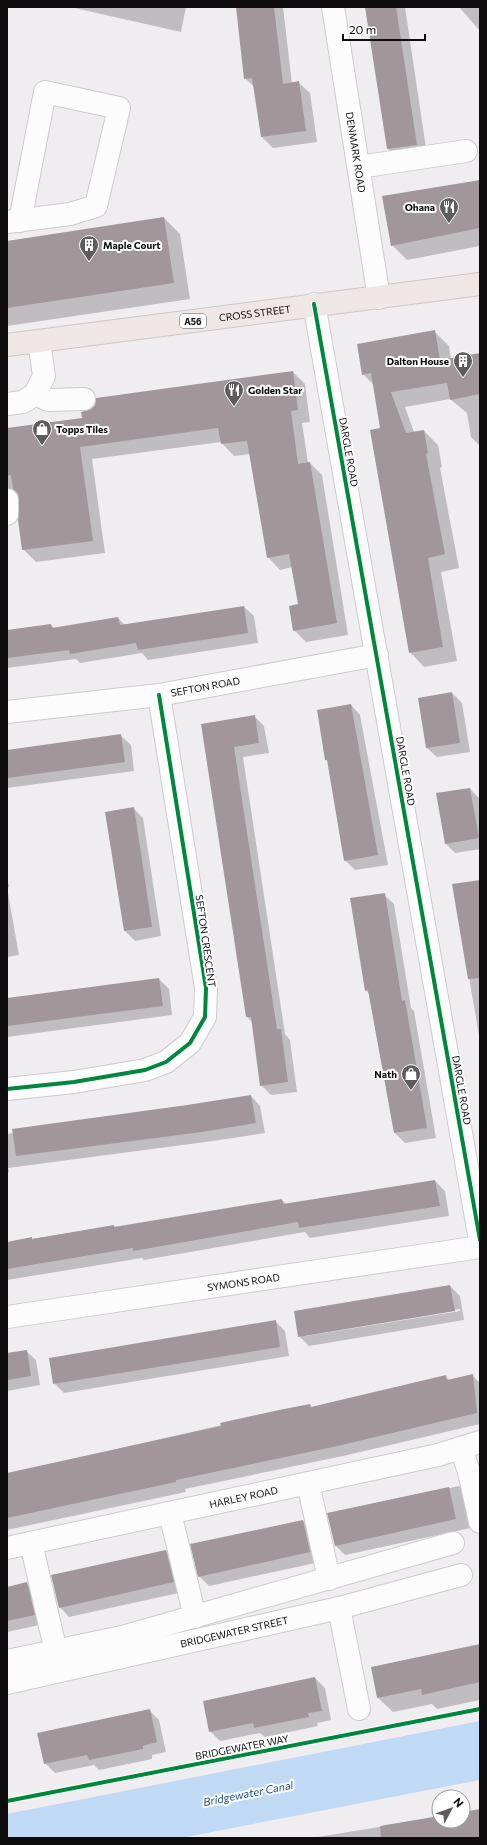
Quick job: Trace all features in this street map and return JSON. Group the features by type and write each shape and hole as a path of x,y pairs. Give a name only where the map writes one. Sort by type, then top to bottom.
{"highway":[{"name":"CROSS STREET","path":"7,345 314,304 379,298 480,284"}],"street":[{"name":"DENMARK ROAD","path":"333,7 379,298"},
{"path":"45,92 119,108 96,206 70,214 14,222 45,92"},
{"path":"359,167 466,151"},
{"name":"DARGLE ROAD","path":"314,304 480,1240"},
{"path":"7,404 23,402 35,394 44,376 39,341"},
{"path":"35,394 48,400 84,399"},
{"path":"7,500 7,514"},
{"name":"SEFTON ROAD","path":"7,712 159,695 377,655"},
{"name":"SEFTON CRESCENT","path":"7,1089 74,1082 145,1070 166,1062 190,1043 205,1017 206,988 159,695"},
{"name":"SYMONS ROAD","path":"7,1318 480,1247"},
{"path":"470,1445 470,1472 480,1522"},
{"name":"HARLEY ROAD","path":"7,1548 308,1483 470,1445"},
{"path":"308,1483 329,1579"},
{"path":"170,1513 195,1618"},
{"path":"31,1543 56,1652"},
{"path":"7,1661 56,1652 122,1637 195,1618 453,1543"},
{"name":"BRIDGEWATER STREET","path":"7,1683 339,1608 461,1575"},
{"path":"339,1608 359,1709"}],"water":[{"name":"Bridgewater Canal","path":"480,1721 480,1780 181,1838 7,1838 7,1814"}],"building":[{"path":"236,7 274,7 283,84 299,81 306,131 261,137 252,78 244,79"},
{"path":"365,7 396,7 417,145 387,149"},
{"path":"480,180 480,228 391,246 382,196"},
{"name":"Maple Court","path":"164,217 174,283 7,308 7,241"},
{"path":"435,330 440,360 480,353 480,394 450,400 447,383 391,392 406,433 424,430 428,453 426,454 445,554 428,558 443,647 409,653 370,430 380,428 371,373 362,375 357,344"},
{"path":"293,371 298,410 291,411 298,464 310,462 337,623 293,631 289,606 298,604 289,554 267,558 247,441 221,444 218,428 80,447 93,541 22,550 18,520 18,493 13,489 11,475 7,476 7,428 82,418 81,412 91,409 95,405 96,398"},
{"path":"244,606 248,633 138,650 136,643 70,654 69,650 7,658 7,630 51,624 52,628 118,617 120,625"},
{"path":"452,692 460,743 426,748 418,698"},
{"path":"351,704 378,855 344,861 317,710"},
{"path":"255,715 259,743 234,747 277,1029 281,1029 288,1082 260,1086 251,1017 246,1017 201,724"},
{"path":"121,734 125,762 7,778 7,750"},
{"path":"470,788 479,838 445,844 436,793"},
{"path":"134,807 152,927 124,931 105,812"},
{"path":"480,880 480,978 468,979 452,884"},
{"path":"385,893 402,1001 405,1000 427,1128 394,1133 368,990 365,991 350,898"},
{"path":"159,978 163,1006 7,1026 7,998"},
{"path":"251,1095 256,1123 202,1132 16,1156 12,1129"},
{"path":"435,1180 440,1206 299,1228 298,1222 133,1251 133,1248 7,1269 7,1242 114,1225 114,1227 282,1199 283,1204"},
{"path":"450,1285 455,1311 298,1337 294,1311"},
{"path":"276,1320 280,1347 53,1384 49,1358"},
{"path":"27,1350 31,1376 7,1380 7,1353"},
{"path":"473,1374 477,1413 333,1447 7,1518 7,1473 221,1426 220,1423 279,1410 310,1404 311,1407 446,1375 447,1380"},
{"path":"449,1487 456,1519 335,1546 327,1513"},
{"path":"303,1520 310,1552 198,1577 190,1544"},
{"path":"166,1550 174,1582 59,1608 51,1575"},
{"path":"27,1582 35,1615 7,1621 7,1587"},
{"path":"480,1644 480,1682 422,1695 421,1689 377,1698 371,1667"},
{"path":"315,1677 322,1711 308,1713 309,1717 254,1728 253,1723 209,1732 203,1701"},
{"path":"150,1709 157,1742 143,1746 143,1749 89,1760 87,1755 44,1764 37,1733"},
{"path":"480,1809 480,1838 381,1838 380,1826 431,1817 431,1829 471,1829 471,1811"}],"cycle path":[{"path":"314,304 480,1240"},
{"path":"7,1089 74,1082 145,1070 166,1062 190,1043 205,1017 206,988 159,695"},
{"name":"BRIDGEWATER WAY","path":"7,1801 480,1709"}],"place":[{"name":"Ohana","path":"449,224"},
{"name":"Maple Court","path":"89,262"},
{"name":"Dalton House","path":"463,378"},
{"name":"Golden Star","path":"234,407"},
{"name":"Topps Tiles","path":"42,446"},
{"name":"Nath","path":"411,1091"}]}
